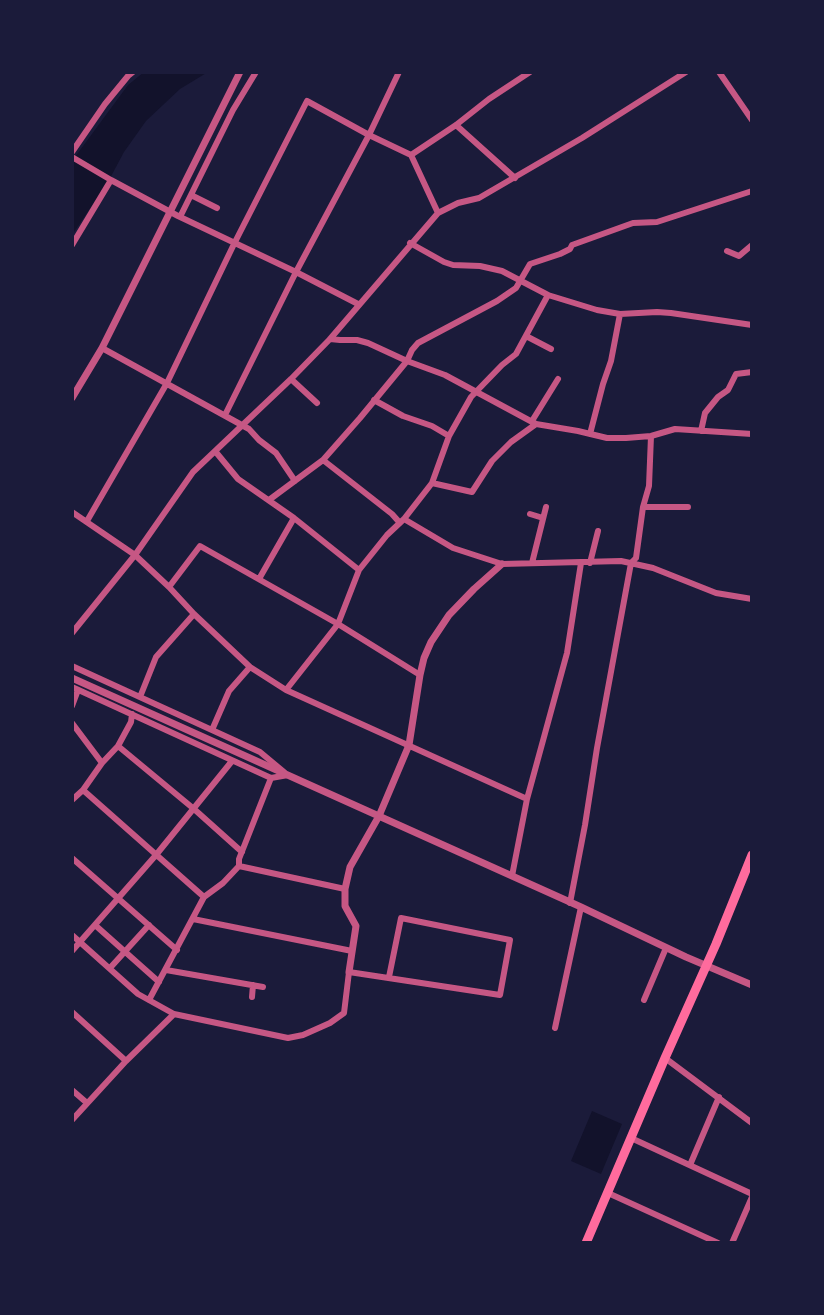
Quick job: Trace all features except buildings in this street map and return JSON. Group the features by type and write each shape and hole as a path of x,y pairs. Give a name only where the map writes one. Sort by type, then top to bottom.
{"main road":[{"path":"586,1243 752,855"}],"street":[{"path":"121,72 130,73"},
{"path":"72,398 102,348 240,72"},
{"path":"180,217 233,110 256,72"},
{"path":"225,415 399,72"},
{"path":"514,72 521,78"},
{"path":"411,155 530,72"},
{"path":"72,633 135,555 193,472 330,339 438,213 458,203 479,198 582,138 676,74 686,72"},
{"path":"719,72 752,120"},
{"path":"130,73 105,104 72,155 111,180 180,217 358,304"},
{"path":"86,521 167,383 307,101 411,155 438,213"},
{"path":"456,125 514,178"},
{"path":"72,245 111,180"},
{"path":"269,500 323,460 407,361 418,343 516,288 530,264 560,254 572,245 633,223 657,222 752,191"},
{"path":"191,195 217,208"},
{"path":"410,243 444,262 502,271 548,295 591,308 620,314 671,313 752,325"},
{"path":"727,251 739,256 752,245"},
{"path":"286,690 338,624 359,570 432,483 449,436 471,397 516,354 548,295"},
{"path":"590,434 611,360 620,314"},
{"path":"526,336 551,349"},
{"path":"330,339 368,342 477,391 534,422 607,438 651,436 675,429 752,434"},
{"path":"102,348 242,424 276,453 295,481"},
{"path":"701,431 705,413 718,397 728,390 736,374 752,372"},
{"path":"291,379 317,403"},
{"path":"432,483 472,492 492,461 534,422 558,379"},
{"path":"374,400 402,416 432,426 449,436"},
{"path":"570,903 631,563 636,558 643,507 649,486 651,436"},
{"path":"215,452 238,480 294,518 359,570"},
{"path":"323,460 402,521 453,548 502,564 621,561 653,568 716,593 752,599"},
{"path":"643,507 688,507"},
{"path":"532,564 546,508"},
{"path":"72,512 135,555 250,667 286,690 527,799"},
{"path":"530,514 543,518"},
{"path":"259,579 294,518"},
{"path":"590,563 598,531"},
{"path":"169,587 200,546 338,624 420,675"},
{"path":"512,876 527,799 567,653 581,563"},
{"path":"72,935 138,994 174,1014 288,1038 303,1035 330,1023 344,1013 356,926 345,906 345,889 350,867 379,816 409,745 424,658 439,628 461,602 502,564"},
{"path":"140,697 156,657 194,614"},
{"path":"72,620 79,626"},
{"path":"72,666 260,752 288,775"},
{"path":"212,730 229,691 250,667"},
{"path":"72,678 752,985"},
{"path":"72,706 75,689 271,778 288,775"},
{"path":"72,800 118,746 131,722 132,714"},
{"path":"72,723 102,763"},
{"path":"118,746 242,852"},
{"path":"72,951 119,899 232,761"},
{"path":"149,1000 204,897 223,883 239,866 271,778"},
{"path":"83,790 204,897"},
{"path":"72,858 177,950"},
{"path":"239,866 345,889"},
{"path":"555,1028 581,907"},
{"path":"193,919 352,951"},
{"path":"349,972 500,995 510,940 401,919 389,977"},
{"path":"95,925 159,982"},
{"path":"110,968 149,926"},
{"path":"644,1000 666,948"},
{"path":"166,970 263,987"},
{"path":"252,997 253,985"},
{"path":"560,1004 568,1006"},
{"path":"72,1012 126,1060"},
{"path":"72,1120 126,1060 174,1014"},
{"path":"665,1058 752,1123"},
{"path":"72,1090 86,1103"},
{"path":"690,1165 719,1097"},
{"path":"631,1138 752,1195 732,1243"},
{"path":"608,1194 718,1243"}],"shaded area":[{"path":"144,72 208,72 180,89 146,121 72,235 72,161 128,85"},
{"path":"592,1111 622,1124 601,1174 571,1161"}]}
